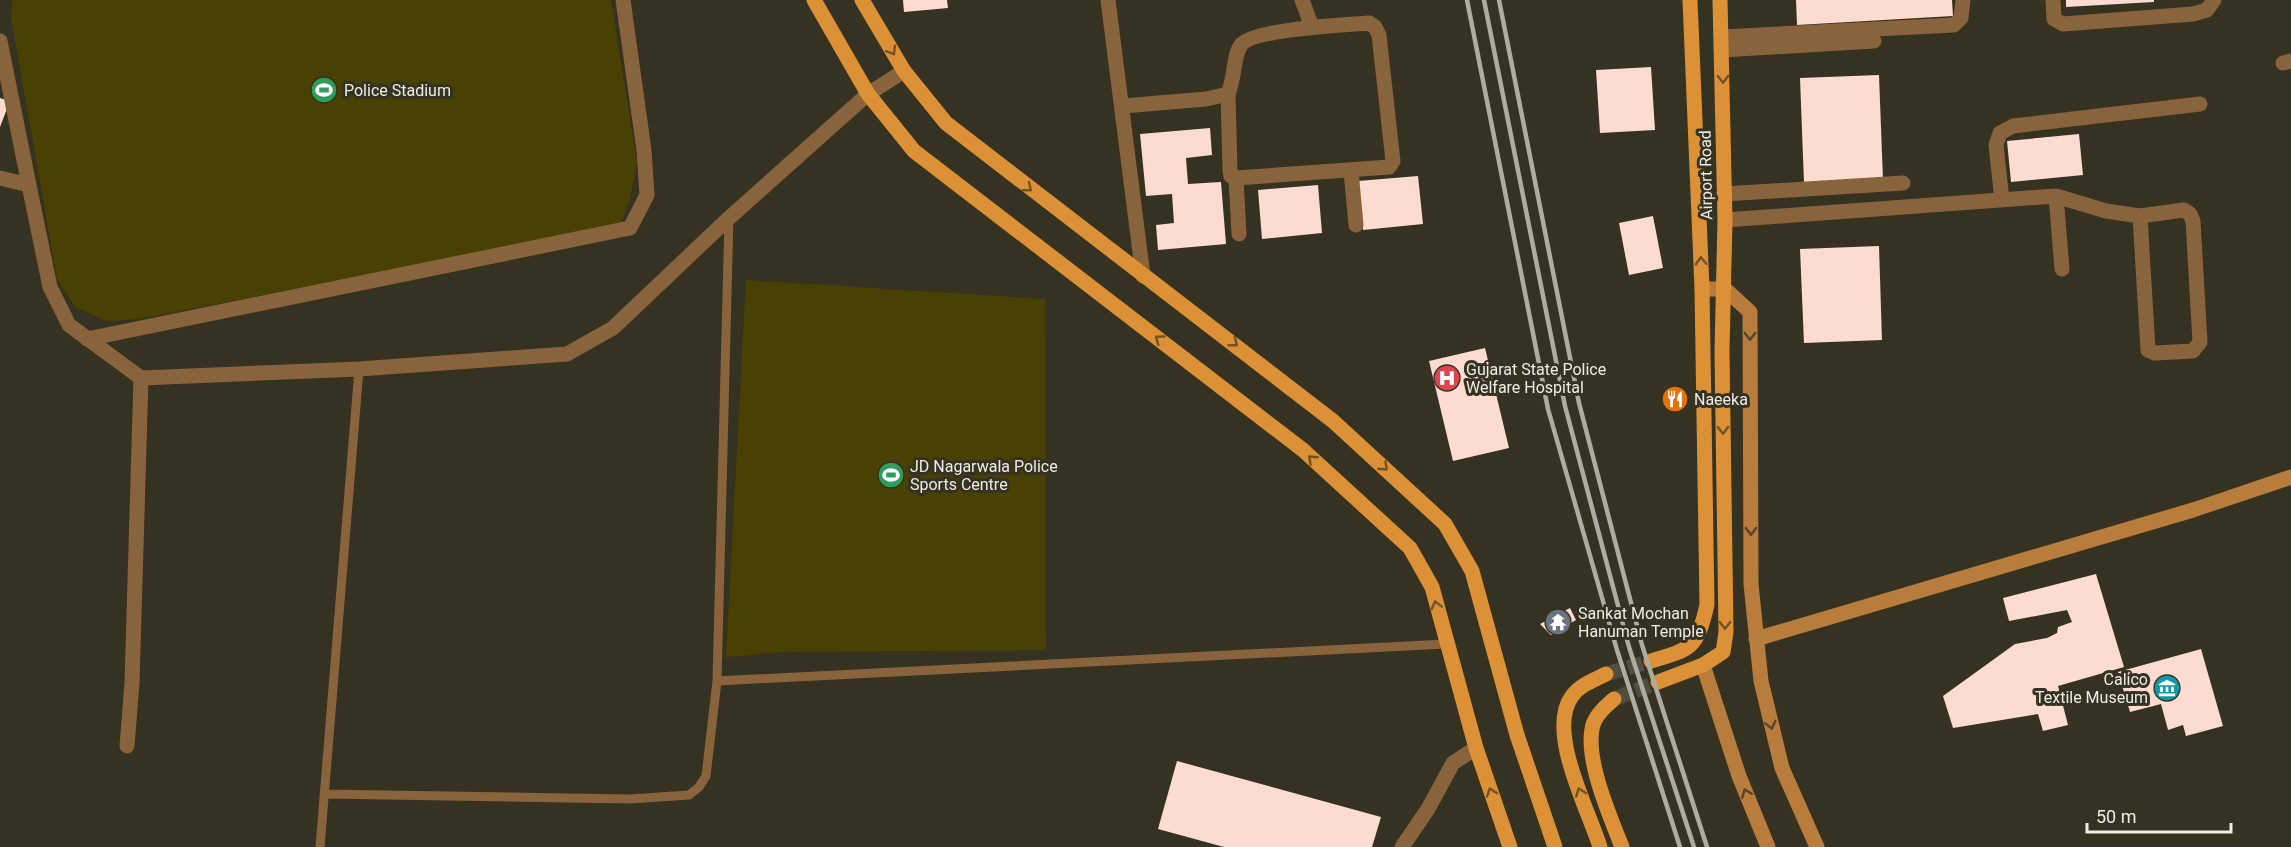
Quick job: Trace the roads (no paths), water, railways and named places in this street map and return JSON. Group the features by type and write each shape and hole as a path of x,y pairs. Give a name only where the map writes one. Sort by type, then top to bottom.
{"main road":[{"path":"814,0 868,94 914,151 1294,443 1410,548 1432,587 1476,748 1510,847"},
{"path":"862,0 904,71 946,123 1333,421 1445,524 1472,571 1517,735 1555,847"},
{"name":"Airport Road","path":"1651,662 1688,647 1700,636 1707,605 1702,289 1690,0"},
{"name":"Airport Road","path":"1703,664 1723,652 1726,632 1722,351 1725,220 1723,43 1720,0"},
{"path":"1658,682 1703,664"},
{"path":"1600,847 1571,766 1565,737 1565,716 1570,698 1580,687 1606,674"},
{"path":"1614,699 1598,714 1592,728 1592,741 1596,775 1622,847"}],"street":[{"path":"87,339 630,228 647,195 644,150 622,0"},
{"path":"1108,0 1143,276"},
{"path":"1302,0 1312,27"},
{"path":"1723,43 1954,25 1959,23 1961,18 1963,0"},
{"path":"2053,0 2054,19 2063,24 2193,14 2207,10 2214,0"},
{"path":"1369,23 1375,27 1379,35 1393,161 1389,167 1382,170 1236,178 1230,171 1228,94 1235,79 1236,56 1242,43 1251,38 1312,27 1369,23"},
{"path":"0,41 50,287 69,325 141,378 358,369 567,354 613,328 729,218 868,94 904,71"},
{"path":"1723,43 1874,41"},
{"path":"1123,106 1206,99 1228,94"},
{"path":"2002,200 1996,145 2000,133 2013,126 2200,104"},
{"path":"1351,171 1356,225"},
{"path":"0,178 29,186"},
{"path":"1236,178 1239,234"},
{"path":"1724,194 1903,183"},
{"path":"2056,196 2062,269"},
{"path":"1725,220 2056,196 2106,211 2140,216 2184,210 2190,214 2200,342 2193,351 2155,353 2148,350 2140,216"},
{"path":"1702,289 1725,289 1750,312 1751,584 1761,681 1782,768 1817,847"},
{"path":"127,746 132,682 141,378"},
{"path":"1756,639 2193,510 2291,477"},
{"path":"1703,664 1739,776 1768,847"},
{"path":"1402,847 1428,809 1453,763 1476,748"}],"lane":[{"path":"324,794 630,799 689,795 699,787 706,776 717,681 729,218"},
{"path":"320,847 358,369"},
{"path":"717,681 1446,644"}],"tunnel":[{"path":"1606,674 1651,661"},
{"path":"1614,699 1658,682"}],"railway":[{"path":"1467,0 1548,409 1617,650 1680,847"},
{"path":"1484,0 1565,406 1629,647 1694,847"},
{"path":"1499,0 1579,403 1642,645 1707,847"}],"place":[{"name":"Police Stadium","path":"324,90"},
{"name":"Gujarat State Police Welfare Hospital","path":"1447,378"},
{"name":"Naeeka","path":"1675,399"},
{"name":"JD Nagarwala Police Sports Centre","path":"891,475"},
{"name":"Sankat Mochan Hanuman Temple","path":"1558,622"},
{"name":"Calico Textile Museum","path":"2167,688"}]}
